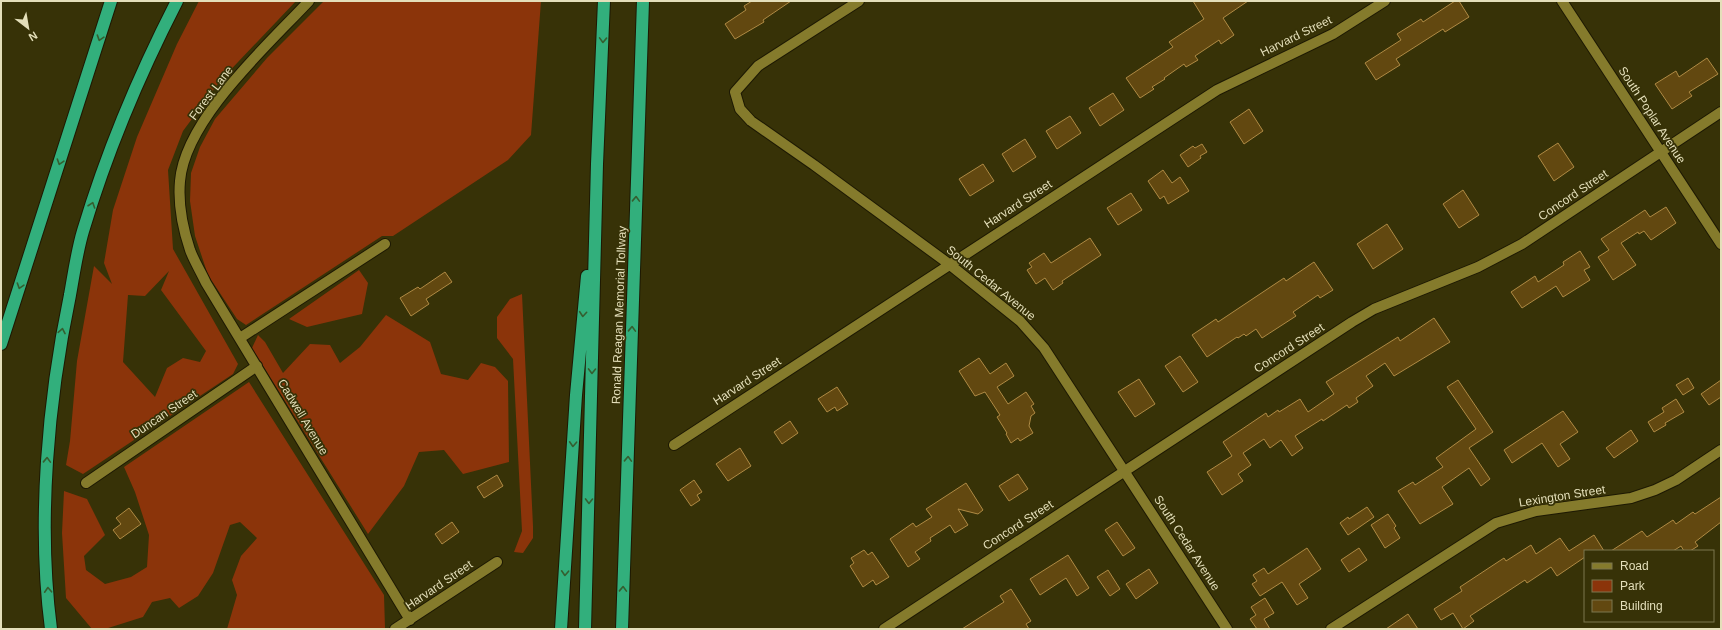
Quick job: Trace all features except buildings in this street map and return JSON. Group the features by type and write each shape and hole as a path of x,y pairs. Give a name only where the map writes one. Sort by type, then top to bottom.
{"highway":[{"path":"1,344 111,1"},
{"path":"51,629 45,530 48,444 61,337 83,232 115,138 149,56 177,1"},
{"name":"Ronald Reagan Memorial Tollway","path":"586,629 597,164 604,1"},
{"name":"Ronald Reagan Memorial Tollway","path":"622,629 643,1"},
{"path":"562,629 576,395 597,164"}],"street":[{"name":"Forest Lane","path":"183,222 180,180 186,154 198,129 215,104 241,73 309,1"},
{"name":"South Cedar Avenue","path":"859,1 758,66 735,92 740,109 751,121 814,164 949,264 1020,321 1044,348 1227,629"},
{"name":"Harvard Street","path":"674,445 1216,90 1332,34 1385,1"},
{"name":"South Poplar Avenue","path":"1562,1 1721,244"},
{"name":"Concord Street","path":"884,629 1124,470 1352,322 1374,309 1457,276 1500,256 1554,223 1721,112"},
{"name":"Cadwell Avenue","path":"183,222 190,250 206,283 410,620"},
{"path":"240,338 385,244"},
{"name":"Duncan Street","path":"86,483 257,366"},
{"name":"Lexington Street","path":"1331,629 1496,523 1536,511 1630,498 1655,490 1676,480 1721,450"},
{"name":"Harvard Street","path":"395,629 497,562"}],"green space":[{"path":"199,1 296,1 220,81 183,131 168,170 173,249 238,364 233,374 83,474 66,465 70,441 77,361 94,266 112,284 104,263 113,210 137,137 177,44","holes":["169,271 161,290 206,351 200,362 183,358 167,368 155,397 123,362 128,295 145,296"]},
{"path":"324,1 541,1 531,135 508,160 393,236 382,236 246,325 237,319 208,275 195,236 190,201 191,173 200,147 215,119 267,58"},
{"path":"359,270 368,283 362,314 307,327 289,319"},
{"path":"522,294 533,526 533,538 523,553 514,552 522,531 513,359 497,338 497,317 510,299"},
{"path":"386,315 430,342 441,374 468,380 481,363 495,367 508,381 509,462 463,474 444,450 419,452 404,486 368,534 252,348 258,335 265,342 283,373 310,344 330,345 340,363 360,347"},
{"path":"249,382 384,595 385,628 227,629 237,595 232,580 241,556 257,538 240,522 230,525 213,573 198,596 179,608 170,598 152,602 143,617 105,629 92,629 66,598 62,533 64,491 87,499 105,535 84,556 86,570 105,584 131,577 147,567 149,535 135,492 124,467"}]}
